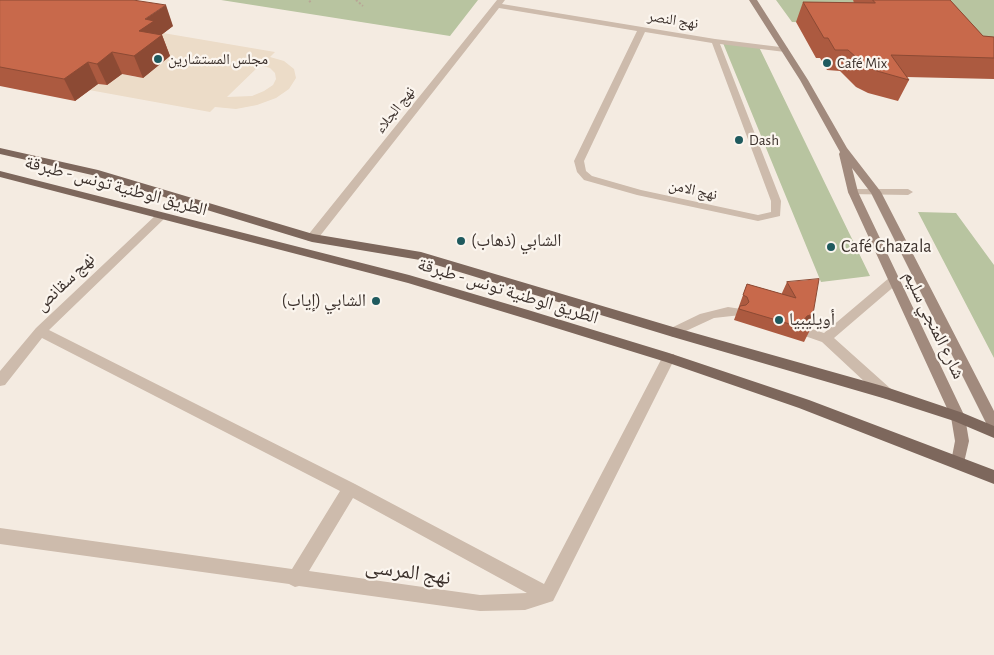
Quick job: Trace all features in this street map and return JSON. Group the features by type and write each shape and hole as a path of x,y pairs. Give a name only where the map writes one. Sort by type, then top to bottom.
{"main road":[{"name":"شارع المنجي سليم","path":"753,0 786,50 843,149 876,192 994,425"},
{"name":"شارع المنجي سليم","path":"843,149 853,192 893,282 958,417 962,441 958,462"},
{"name":"الطريق الوطنية تونس - طبرقة","path":"0,150 94,172 312,238 421,256 673,332 886,393 958,417 994,432"},
{"name":"الطريق الوطنية تونس - طبرقة","path":"0,174 409,279 669,358 804,404 994,477"}],"street":[{"name":"نهج النصر","path":"499,2 642,29 786,50"},
{"name":"نهج الجلاء","path":"312,238 462,46 499,2"},
{"name":"نهج الامن","path":"642,29 579,161 582,172 588,178 640,193 743,216 769,217 776,214 776,201 715,41"},
{"path":"853,192 908,192"},
{"name":"نهج سقانص","path":"0,381 40,331 161,216"},
{"path":"826,338 893,282"},
{"path":"673,332 714,312 724,310 737,312"},
{"path":"40,331 350,489 547,595 669,358"},
{"path":"806,332 826,338 886,393"},
{"path":"295,579 350,489"},
{"name":"نهج المرسى","path":"0,536 480,604 525,602 547,595"}],"path":[{"path":"356,0 363,6"}],"green space":[{"path":"221,0 478,0 450,36"},
{"path":"776,0 853,0 867,23 792,22"},
{"path":"924,0 994,0 994,51"},
{"path":"723,43 759,47 870,276 821,282"},
{"path":"918,212 956,213 994,265 994,358"}],"shaded area":[{"path":"163,33 275,52 270,57 284,61 294,69 296,78 289,89 276,98 257,105 236,109 215,107 210,112 89,90 98,84 107,85 122,74 136,77 140,73 147,74 164,61 153,40","holes":["260,65 270,68 275,73 276,79 273,85 252,96 227,97"]}],"building":[{"path":"0,0 133,0 166,5 145,19 154,21 139,31 162,35 134,56 112,52 97,64 88,62 64,79 0,67"},
{"path":"873,0 950,0 983,36 994,37 994,58 891,55 909,80 877,71 865,65 848,50 835,50 828,38 824,38 803,2 875,3"},
{"path":"819,279 813,314 807,316 804,320 806,325 810,327 810,330 739,309 740,306 746,305 749,302 747,297 743,295 747,284 796,298 787,282"}],"place":[{"name":"مجلس المستشارين","path":"158,59"},
{"name":"Café Mix","path":"827,63"},
{"name":"Dash","path":"739,140"},
{"name":"الشابي (ذهاب)","path":"461,241"},
{"name":"Café Ghazala","path":"831,247"},
{"name":"الشابي (إياب)","path":"376,301"},
{"name":"أويليبيا","path":"779,320"}]}
